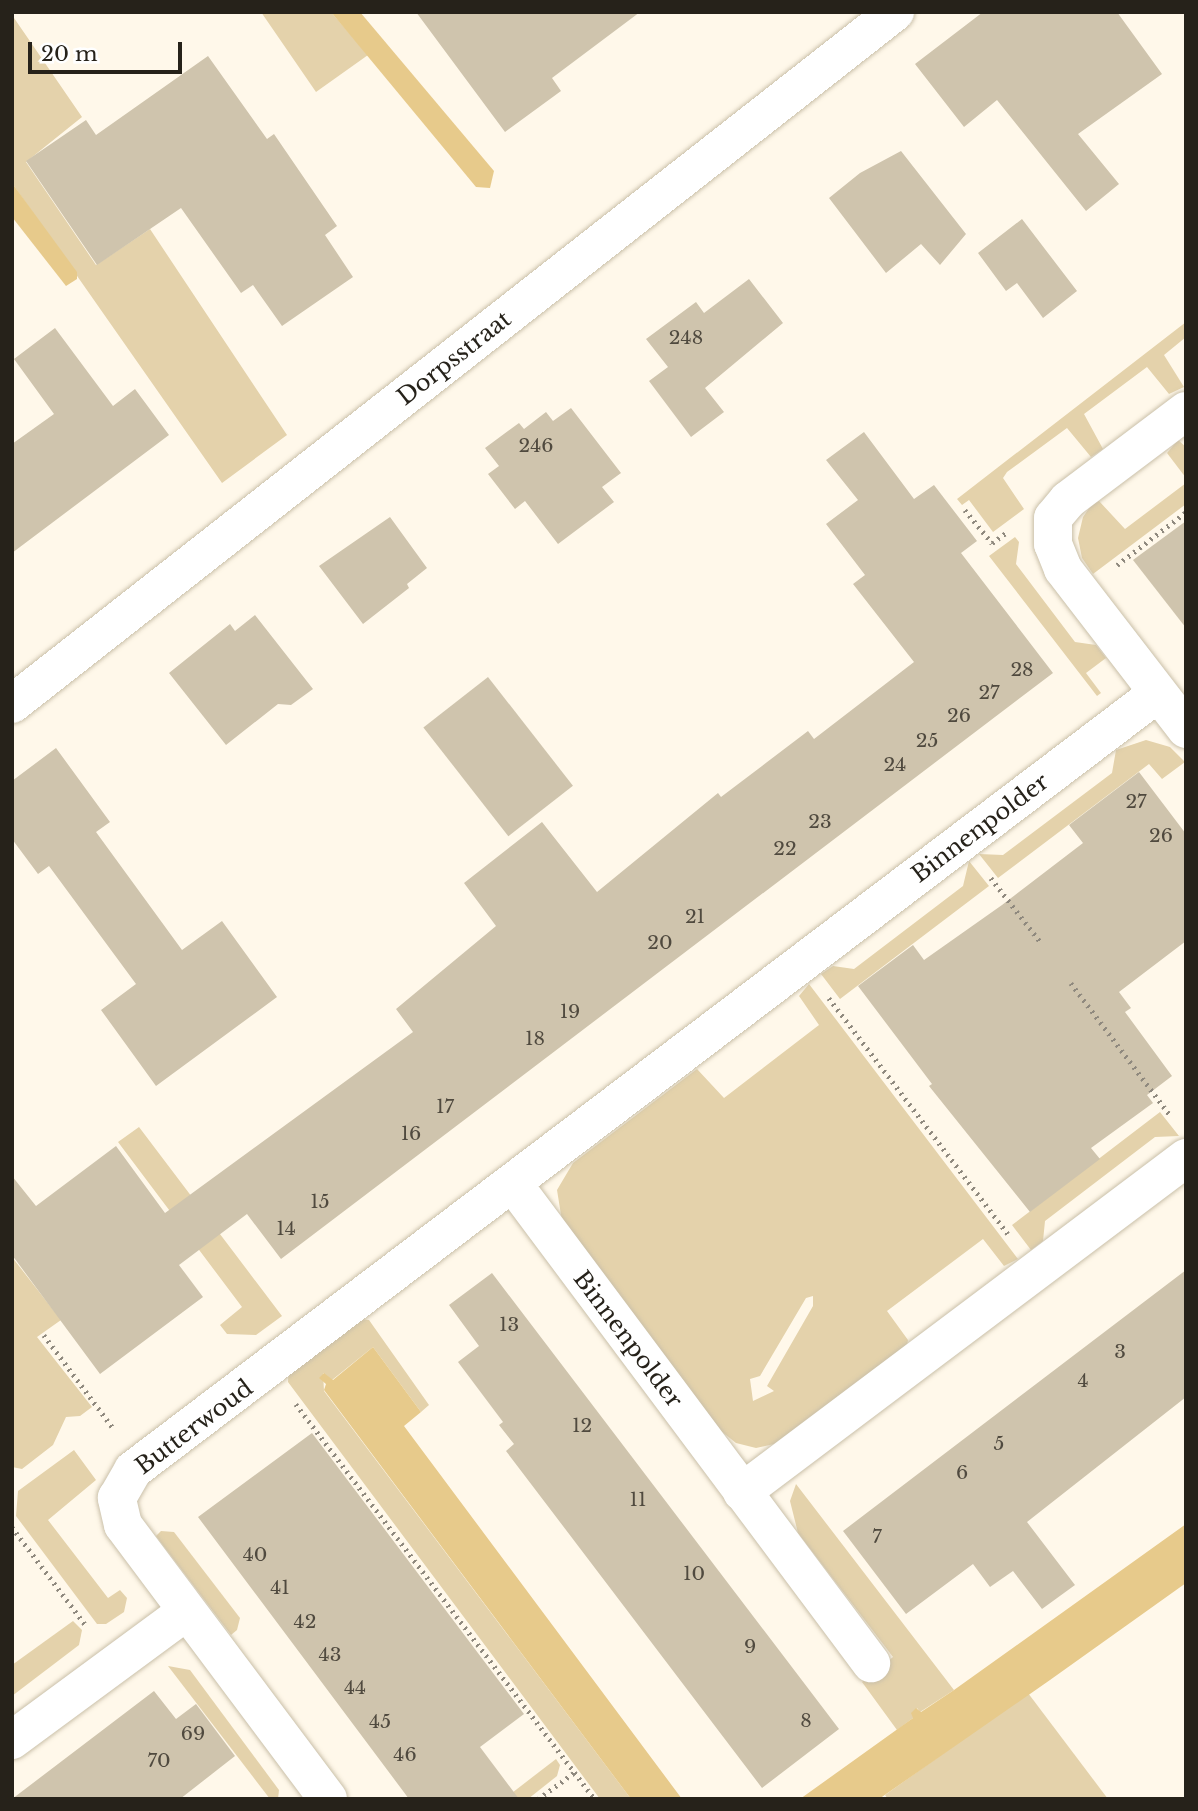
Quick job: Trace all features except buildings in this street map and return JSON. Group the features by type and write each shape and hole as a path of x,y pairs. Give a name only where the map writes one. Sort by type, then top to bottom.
{"street":[{"name":"Dorpsstraat","path":"12,704 895,12"},
{"path":"1186,411 1068,500 1053,518 1053,544 1063,569 1186,729"},
{"name":"Binnenpolder","path":"275,1362 514,1185 1158,693"},
{"path":"742,1492 1037,1272 1182,1142"},
{"name":"Binnenpolder","path":"514,1185 871,1663"},
{"name":"Butterwoud","path":"275,1362 140,1466 117,1497 123,1525 328,1799"},
{"path":"12,1740 187,1611"}],"path":[{"path":"1081,592 1186,512"},
{"path":"963,841 1042,944"},
{"path":"803,964 1037,1272"},
{"path":"1071,983 1182,1142"},
{"path":"44,1335 140,1466"},
{"path":"275,1362 595,1799"},
{"path":"12,1527 115,1664"},
{"path":"538,1799 575,1772"}],"shaded area":[{"path":"261,12 331,12 368,55 316,92"},
{"path":"331,12 360,12 494,171 490,188 476,187"},
{"path":"12,15 82,117 26,162 96,265 150,229 287,435 222,483 12,183"},
{"path":"12,183 77,272 77,279 66,286 12,217"},
{"path":"1186,322 1186,337 1164,355 1184,387 1169,394 1147,367 1084,414 1103,449 1091,457 1067,428 1007,472 1003,478 1024,509 993,532 969,500 962,505 957,499"},
{"path":"1178,440 1186,447 1186,478 1167,453"},
{"path":"1186,483 1186,504 1093,574 1082,558 1078,538 1083,517 1092,504 1099,501 1125,529"},
{"path":"1015,537 1019,542 1016,564 1075,642 1096,645 1106,658 1086,673 1101,693 1097,696 989,556"},
{"path":"1146,740 1170,747 1185,762 1162,779 1149,764 998,878 979,854 1003,855 1112,773 1116,750"},
{"path":"969,861 989,886 840,999 821,974 833,966 854,969 963,886"},
{"path":"809,984 1018,1259 1004,1266 983,1239 887,1311 908,1340 907,1345 774,1444 756,1448 736,1443 721,1431 562,1221 557,1190 573,1163 697,1069 724,1098 819,1025 799,996","holes":["813,1296 813,1306 767,1386 774,1391 753,1401 750,1379 760,1376 806,1298"]},
{"path":"1160,1112 1179,1136 1155,1137 1045,1221 1043,1241 1031,1250 1012,1225"},
{"path":"139,1127 282,1316 256,1335 227,1334 220,1325 242,1307 118,1142"},
{"path":"12,1257 61,1320 37,1337 92,1407 80,1416 66,1417 53,1445 22,1469 12,1467"},
{"path":"351,1318 369,1320 429,1405 421,1412 373,1347 332,1380 323,1373 324,1391 631,1799 600,1799 288,1382 289,1363"},
{"path":"373,1347 421,1412 404,1426 682,1799 631,1799 324,1390 326,1384 319,1378 324,1373 333,1380"},
{"path":"74,1450 96,1480 48,1520 108,1598 120,1590 127,1598 124,1612 106,1624 97,1624 16,1516 18,1491"},
{"path":"796,1484 954,1690 920,1712 917,1708 913,1718 897,1730 862,1682 893,1657 798,1533 790,1501"},
{"path":"1186,1524 1186,1583 1050,1680 879,1799 800,1799 913,1718 911,1713 916,1708 921,1712 954,1690"},
{"path":"161,1531 174,1532 240,1618 237,1630 231,1635 156,1536"},
{"path":"73,1621 82,1630 79,1645 12,1696 12,1665"},
{"path":"168,1666 190,1670 279,1790 278,1799 270,1799"},
{"path":"1028,1693 1108,1799 888,1799 885,1795"},
{"path":"556,1759 560,1765 557,1776 528,1799 504,1799"}]}
